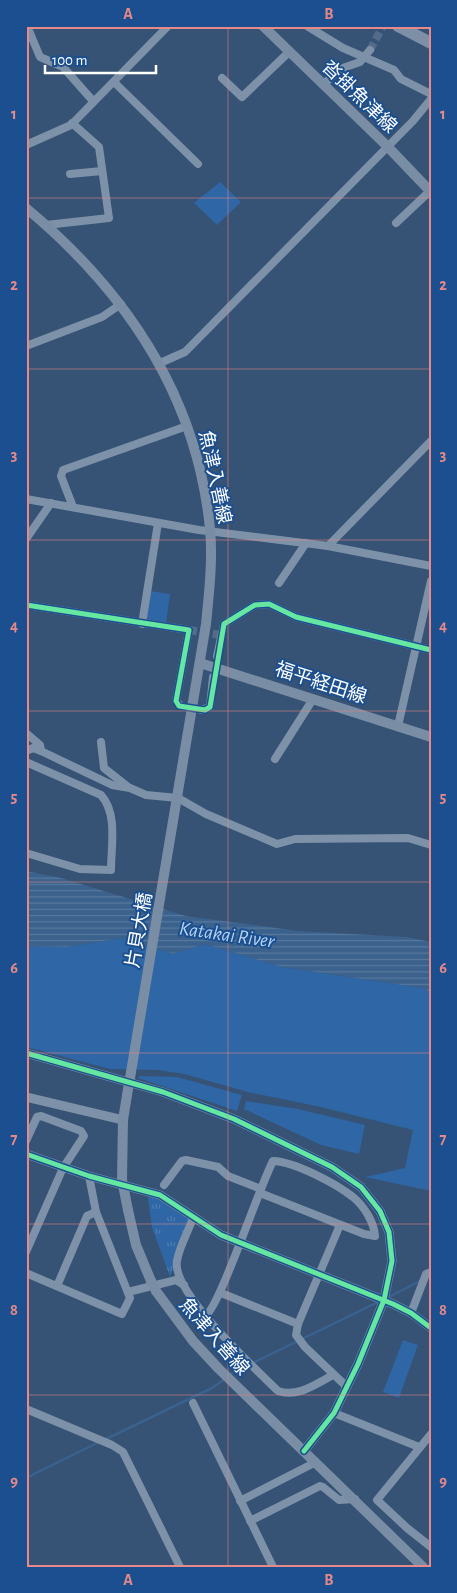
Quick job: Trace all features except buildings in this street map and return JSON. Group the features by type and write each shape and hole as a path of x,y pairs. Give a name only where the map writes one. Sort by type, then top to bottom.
{"highway":[{"path":"398,26 431,43"}],"main road":[{"name":"沓掛魚津線","path":"263,26 387,146 430,192"},
{"name":"魚津入善線","path":"26,208 85,262 121,304 160,363 187,426 200,468 210,530 210,580 200,663 178,802"},
{"name":"福平経田線","path":"200,663 431,737"},
{"name":"片貝大橋","path":"133,1059 178,802"},
{"name":"魚津入善線","path":"133,1059 123,1120 122,1180 136,1245 154,1286 192,1341 235,1386 355,1499 423,1567"}],"street":[{"path":"26,26 40,56 63,67 93,101"},
{"path":"26,145 72,123 168,26"},
{"path":"307,26 343,48 394,70 401,79 431,94"},
{"path":"323,85 340,69 360,62 370,50"},
{"path":"222,78 242,97 289,52"},
{"path":"114,82 198,164"},
{"path":"160,363 185,352 413,121 431,98"},
{"path":"46,225 109,218 99,147 72,123"},
{"path":"70,174 102,171"},
{"path":"396,223 430,192"},
{"path":"26,346 102,317 121,304"},
{"path":"73,507 61,476 63,470 187,426"},
{"path":"328,546 431,441"},
{"path":"26,499 158,523 328,546 431,566"},
{"path":"26,539 50,503"},
{"path":"142,624 158,523"},
{"path":"279,583 306,543"},
{"path":"398,726 431,581"},
{"path":"217,656 224,624 255,605 269,604 296,618 431,650"},
{"path":"26,606 189,630 176,701 181,706"},
{"path":"201,710 210,706 213,677"},
{"path":"276,759 313,699"},
{"path":"26,734 40,745 41,751"},
{"path":"101,742 104,768 130,788 146,795 178,802 277,844 295,839 408,838 431,845"},
{"path":"26,751 33,748 112,785 130,788"},
{"path":"26,762 101,794 107,801 111,814 111,870 80,869 26,853"},
{"path":"26,1054 200,1104 332,1167 361,1187 380,1211 389,1232 392,1261 384,1300 334,1413 304,1451"},
{"path":"26,1096 123,1120"},
{"path":"26,1141 37,1117 41,1116 81,1131 84,1136 63,1168 26,1252"},
{"path":"26,1154 63,1168 160,1195 220,1235 384,1300 411,1314 431,1328"},
{"path":"164,1185 182,1161 186,1160 218,1167 228,1176 260,1191 364,1234 375,1236 374,1227 354,1198 287,1162 273,1161 260,1191 239,1241 221,1293 211,1313 205,1316"},
{"path":"26,1273 122,1314 130,1298 96,1212 90,1176"},
{"path":"57,1286 87,1216 96,1212"},
{"path":"193,1218 176,1262 178,1276 205,1316 242,1357 278,1391 296,1394 333,1374"},
{"path":"340,1225 298,1324 296,1335 305,1347 347,1387"},
{"path":"411,1314 426,1274 431,1272"},
{"path":"128,1292 176,1280 184,1285"},
{"path":"221,1293 298,1324"},
{"path":"193,1403 273,1567"},
{"path":"26,1409 123,1452 180,1567"},
{"path":"334,1413 419,1448"},
{"path":"430,1435 378,1500 406,1528 431,1547"},
{"path":"240,1501 316,1462"},
{"path":"250,1521 320,1486 324,1486 339,1500 355,1499"}],"green space":[{"path":"220,182 241,202 217,225 194,203"},
{"path":"150,591 170,594 166,624 148,621 146,613"},
{"path":"121,938 173,954 205,944 282,967 422,988 431,993 431,1191 365,1177 405,1168 413,1130 321,1107 248,1092 184,1074 158,1070 110,1069 26,1047 26,946 68,947"},
{"path":"139,1076 177,1077 242,1095 237,1111 138,1078"},
{"path":"246,1101 298,1109 365,1125 359,1154 321,1145 244,1109"},
{"path":"147,1190 193,1218 170,1277 152,1227"},
{"path":"403,1340 418,1345 399,1398 383,1392"}],"water":[{"name":"Katakai River","path":"26,871 61,878 186,916 299,931 406,937 431,942 431,993 422,988 282,967 205,944 173,954 121,938 68,947 26,946"}],"waterway":[{"path":"387,1298 420,1281"},
{"path":"230,1374 380,1301"},
{"path":"104,1440 212,1388 226,1378"},
{"path":"26,1478 99,1442"}],"tunnel":[{"path":"370,50 383,26"},
{"path":"189,630 221,635"}],"cycle path":[{"path":"26,605 189,630 176,701 179,706 205,710 210,707 224,624 255,605 269,604 296,617 431,650"},
{"path":"26,1053 163,1092 234,1119 332,1167 361,1187 380,1211 389,1232 392,1261 384,1300 358,1364 334,1413 304,1451"},
{"path":"26,1154 89,1176 160,1195 221,1235 393,1304 411,1313 431,1328"}]}
